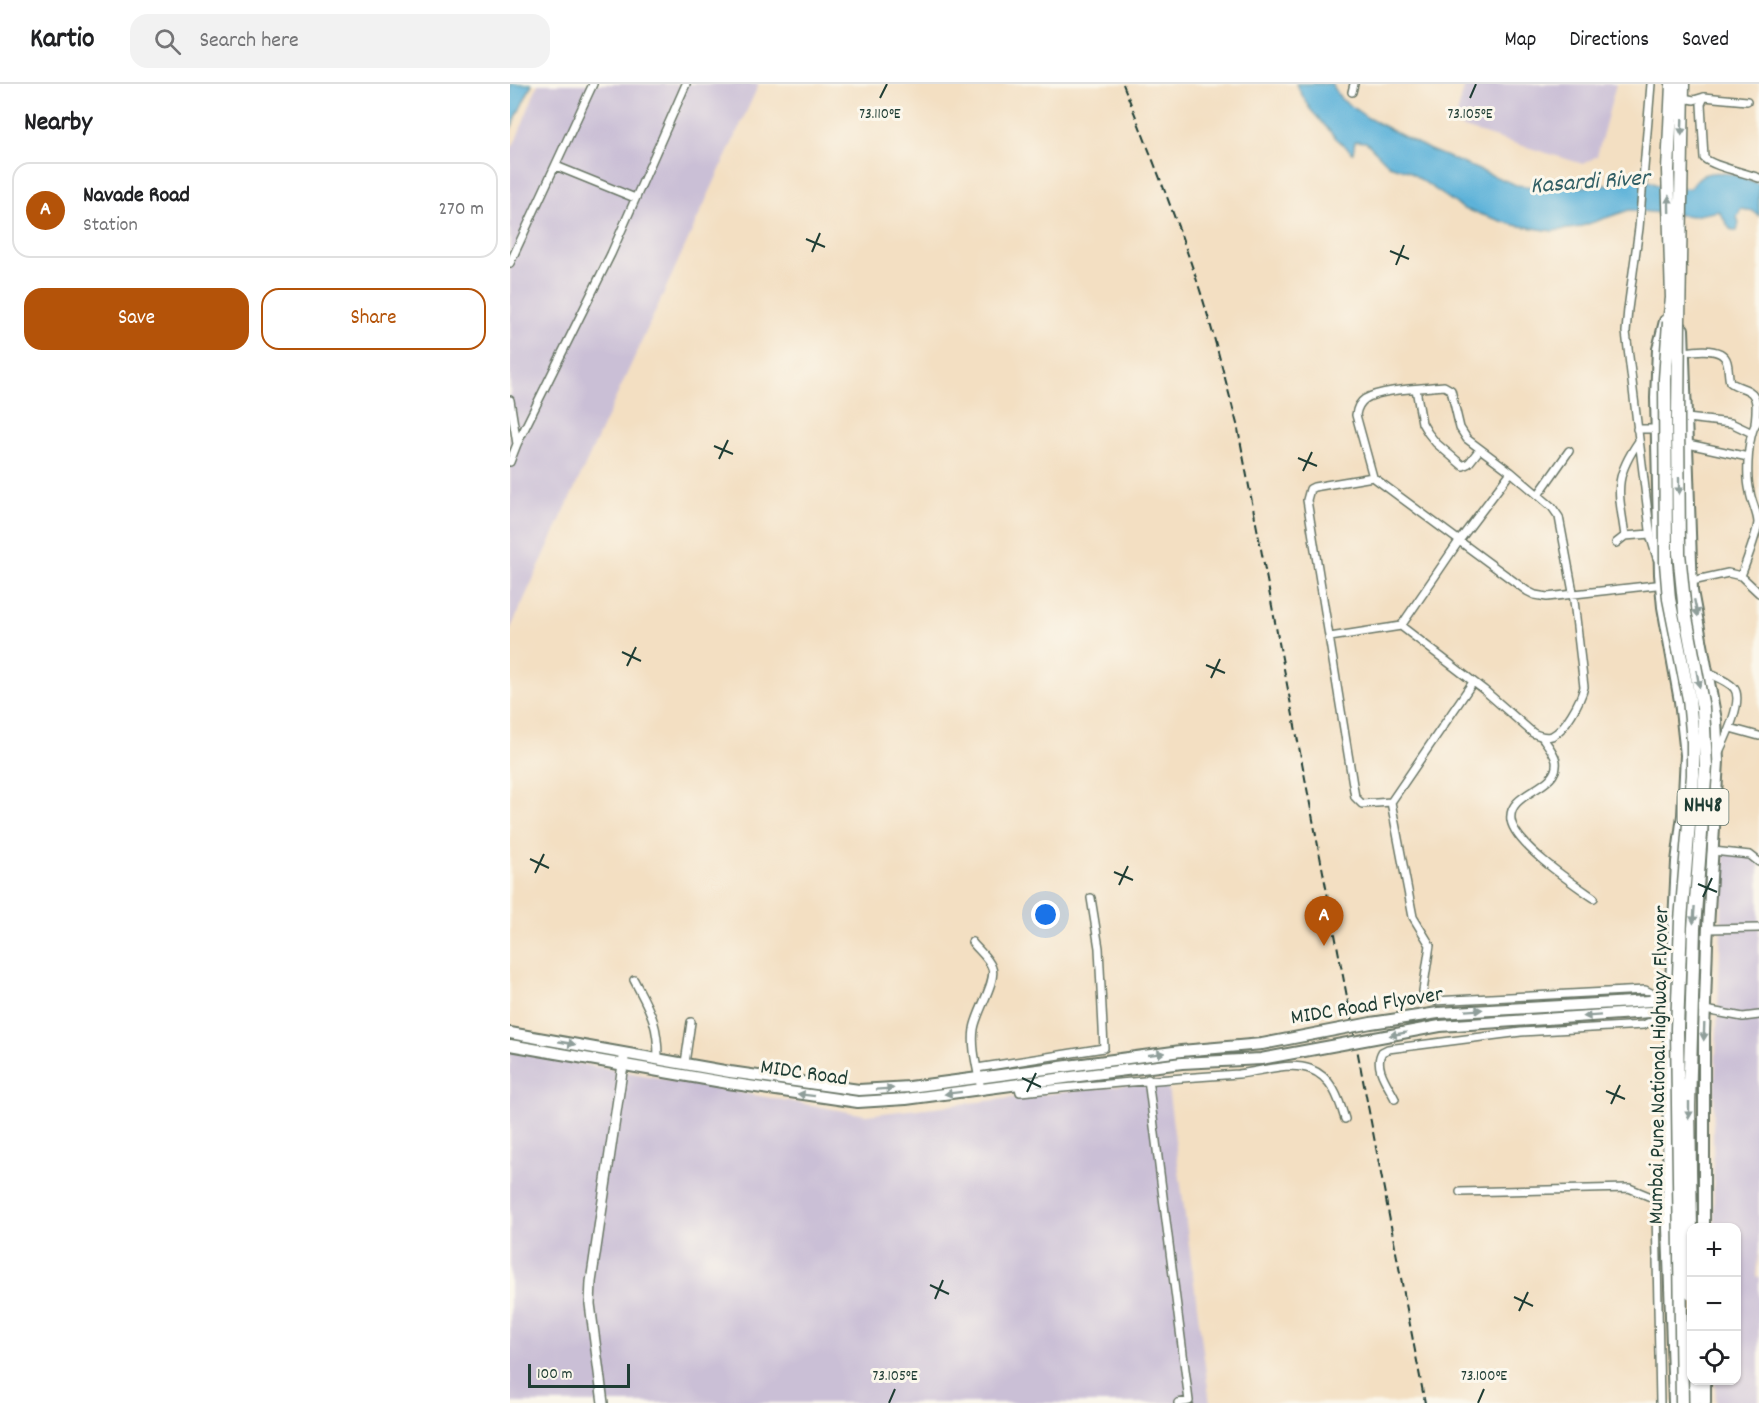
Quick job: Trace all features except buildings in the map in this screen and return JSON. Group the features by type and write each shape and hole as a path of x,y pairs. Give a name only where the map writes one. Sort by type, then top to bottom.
{"highway":[{"name":"NH48","path":"1672,84 1676,298"},
{"name":"NH48","path":"1675,170 1683,84"},
{"name":"Mumbai Pune National Highway Flyover","path":"1676,298 1665,379 1666,563 1669,599 1689,699 1693,742 1693,775 1681,920 1677,1029 1679,1321 1682,1403"},
{"name":"Mumbai Pune National Highway Flyover","path":"1674,322 1678,416 1679,553 1685,612 1703,708 1707,766 1699,845 1693,963 1689,1106 1692,1277"},
{"path":"1694,1385 1694,1403"}],"main road":[{"path":"1676,298 1686,352 1692,591 1716,720 1718,754 1702,1093 1704,1223"},
{"path":"1674,1403 1668,1204 1668,1001 1686,755 1680,700 1663,607 1657,429 1658,349 1676,298"},
{"path":"1650,1006 1668,1001 1697,1005 1705,1010"},
{"path":"1650,1006 1668,1013 1696,1015 1705,1010"},
{"name":"MIDC Road Flyover","path":"1095,1062 1262,1044 1438,1013 1650,1006"},
{"name":"MIDC Road Flyover","path":"1098,1074 1182,1063 1261,1059 1440,1026 1650,1006"},
{"name":"MIDC Road","path":"510,1033 624,1060 783,1092 858,1102 906,1099 1098,1074"},
{"name":"MIDC Road","path":"510,1045 624,1060 658,1058 784,1080 859,1090 888,1089 978,1073 1095,1062"},
{"path":"1095,1062 1098,1074"},
{"path":"1705,1385 1705,1403"}],"street":[{"path":"510,263 593,84"},
{"path":"510,462 611,254 686,84"},
{"path":"1352,93 1354,84"},
{"path":"1651,84 1640,228 1626,333 1650,534 1660,569"},
{"path":"1704,97 1701,104 1704,158 1715,165 1732,168 1759,178"},
{"path":"1683,98 1694,100 1704,97 1747,101"},
{"path":"556,166 635,198"},
{"path":"1686,352 1702,349 1725,357 1730,382 1749,390 1758,402 1757,422 1752,433 1748,457 1749,489 1759,522 1741,576"},
{"path":"1542,737 1556,733 1578,707 1584,687 1574,592 1560,517 1538,495 1464,435 1451,390 1444,386 1380,394 1367,398 1359,405 1356,415 1373,477 1535,595 1547,597 1574,592 1692,581 1728,573 1741,576 1759,592"},
{"path":"1416,389 1422,423 1436,443 1463,466 1469,463 1480,449"},
{"path":"510,400 517,444"},
{"path":"1687,418 1731,423 1752,433"},
{"path":"1637,429 1657,429"},
{"path":"1625,536 1618,484 1626,460 1639,441"},
{"path":"1688,444 1748,457"},
{"path":"1538,495 1569,451"},
{"path":"1401,626 1459,541 1511,472"},
{"path":"1373,477 1314,487 1308,494 1307,500 1355,797 1362,804 1391,802"},
{"path":"1616,543 1625,536 1650,534"},
{"path":"1330,637 1401,626 1473,682 1533,733 1542,737 1554,754 1556,769 1542,785 1523,796 1511,814 1511,821 1515,830 1539,858 1555,872 1594,898"},
{"path":"1708,673 1735,689 1737,700 1730,728 1718,754"},
{"path":"1473,682 1391,802 1413,917 1430,945 1424,998 1434,1001 1645,990 1668,1001"},
{"path":"1730,728 1759,736"},
{"path":"1713,851 1750,855 1759,862"},
{"path":"978,1073 1104,1048 1099,948 1091,898"},
{"path":"1708,929 1759,928"},
{"path":"972,942 992,967 994,975 976,1017 974,1028 973,1037 981,1090"},
{"path":"634,980 654,1021 658,1035 658,1058"},
{"path":"1705,1010 1743,1017 1759,1015"},
{"path":"1395,1099 1379,1062 1382,1052 1388,1049 1521,1032 1644,1025 1668,1013"},
{"path":"685,1063 691,1022"},
{"path":"603,1403 590,1304 591,1282 624,1060"},
{"path":"1018,1084 1020,1092 1148,1079 1240,1074 1294,1067 1308,1068 1318,1072 1329,1082 1338,1095 1345,1119"},
{"path":"1148,1079 1189,1401 1178,1403"},
{"path":"1460,1192 1629,1188 1668,1204"},
{"path":"1660,1403 1656,1210 1668,1204"}],"shaded area":[{"path":"538,84 759,84 510,630 510,150"},
{"path":"1465,84 1616,84 1597,156 1583,164 1454,125"},
{"path":"1724,853 1759,853 1759,1248 1756,1276 1759,1277 1759,1403 1716,1403 1715,1385 1741,1385 1741,1223 1714,1223 1713,1128"},
{"path":"510,1051 866,1115 1167,1080 1210,1403 510,1403"}],"water":[{"path":"510,84 532,84 510,130"},
{"path":"1296,84 1332,84 1341,99 1368,118 1430,150 1516,185 1543,188 1608,185 1635,174 1665,189 1690,188 1703,175 1717,172 1739,176 1759,184 1759,216 1753,211 1741,209 1737,217 1739,223 1737,231 1730,229 1719,211 1693,216 1629,210 1576,228 1552,231 1514,225 1464,209 1408,171 1389,165 1366,142 1355,141 1353,153 1310,109"}],"railway":[{"path":"1123,84 1196,278 1237,424 1425,1403"}],"place":[{"name":"Navade Road","path":"1324,946"}],"water label":[{"name":"Kasardi River","path":"1590,183"}]}
